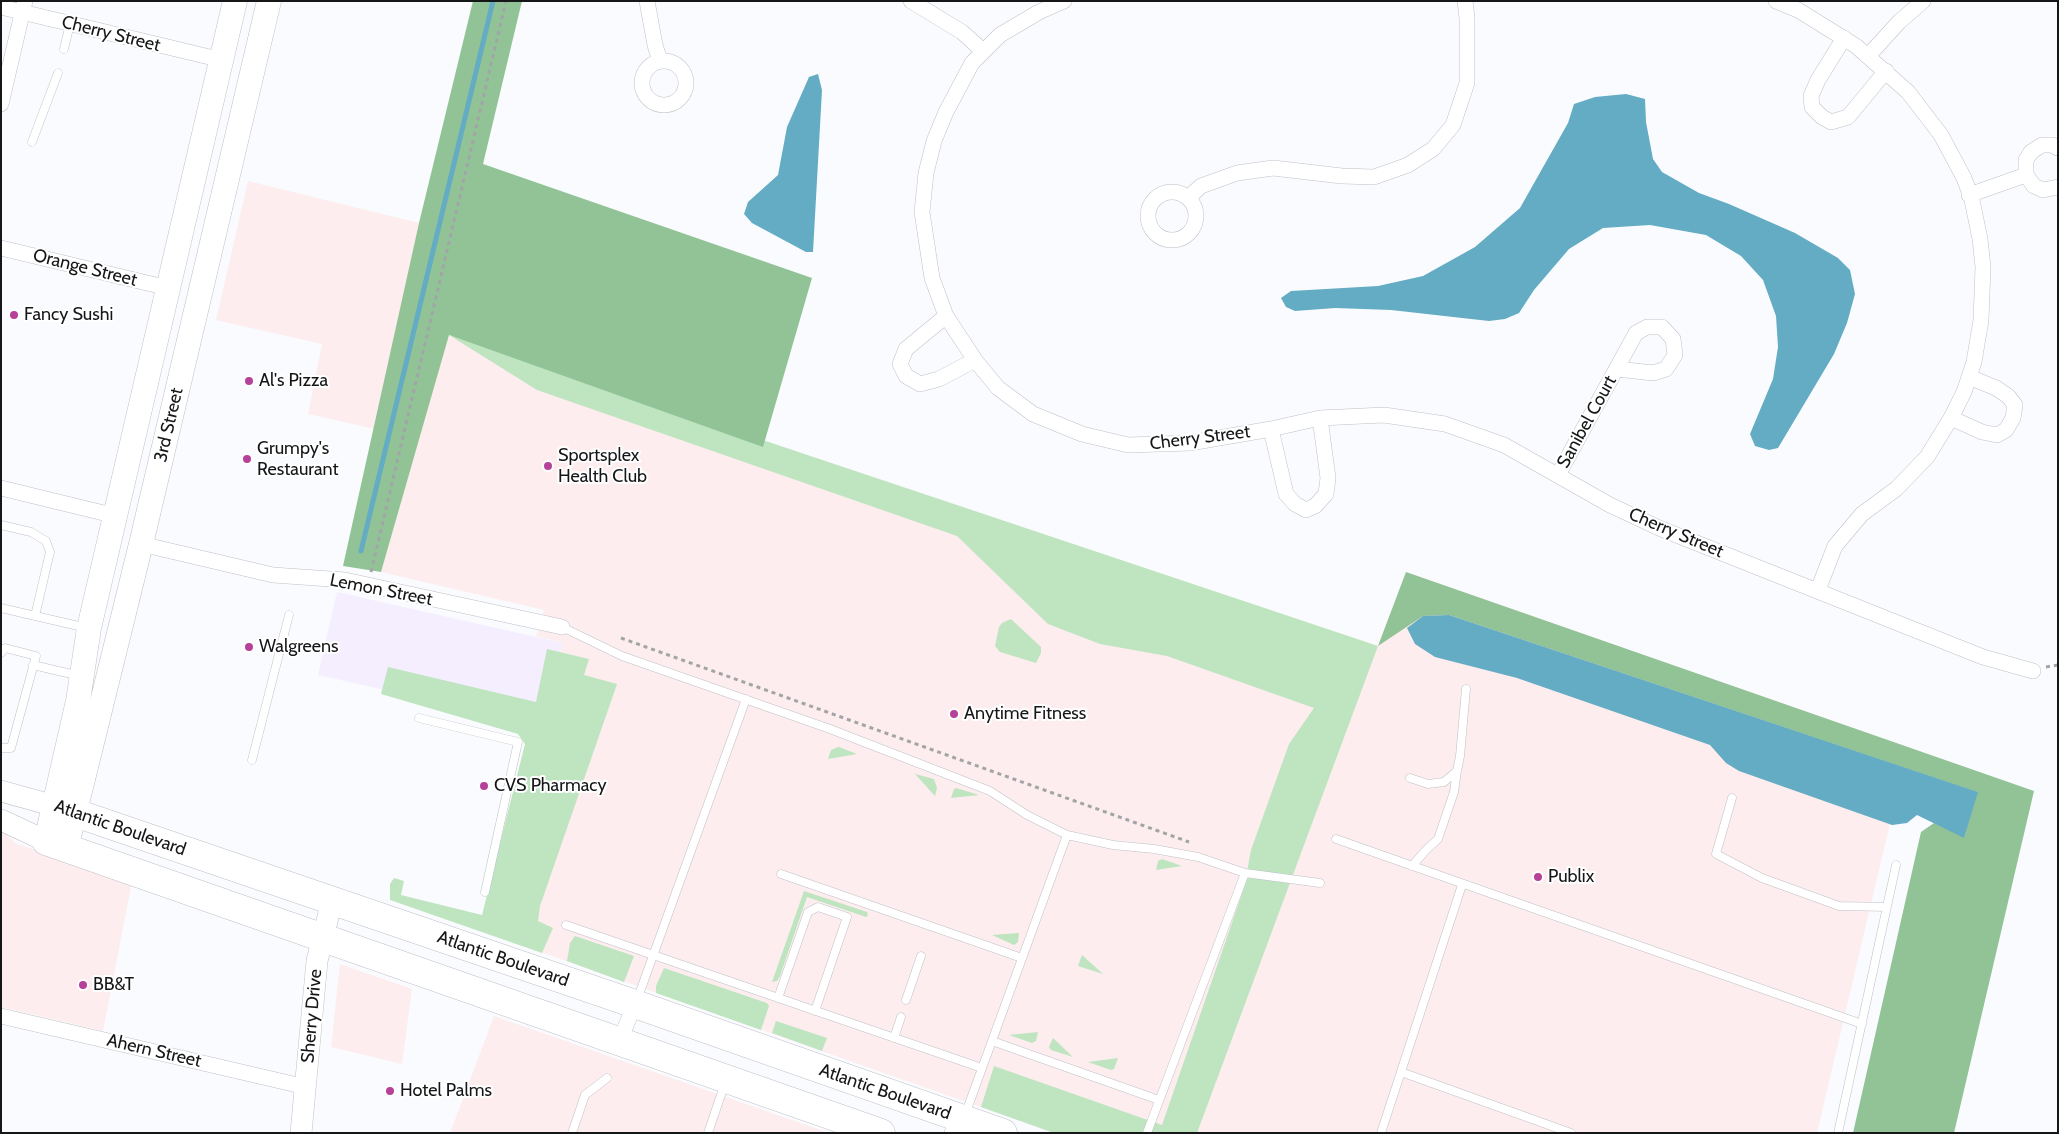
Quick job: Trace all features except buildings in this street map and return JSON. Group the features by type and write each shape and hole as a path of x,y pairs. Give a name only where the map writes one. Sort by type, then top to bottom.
{"highway":[{"name":"Atlantic Boulevard","path":"65,810 635,1004 958,1126 1003,1133"},
{"name":"Atlantic Boulevard","path":"56,844 881,1133"}],"main road":[{"name":"3rd Street","path":"65,810 76,709 89,628 235,1"},
{"name":"3rd Street","path":"56,844 141,544 269,1"},
{"path":"222,60 253,67"},
{"path":"168,288 199,295"},
{"path":"136,426 146,436 129,526 141,544"}],"street":[{"path":"647,1 660,61"},
{"path":"912,1 962,32 983,51"},
{"name":"Cherry Street","path":"1064,1 1014,25 1000,34 972,63 946,112 934,141 926,173 922,212 932,278 946,316 975,360 998,388 1033,414 1082,434 1128,445 1190,442 1320,418 1384,415 1445,424 1504,445 1610,505 1659,528 1983,657 2033,671"},
{"path":"1188,198 1201,186 1236,173 1272,168 1342,176 1374,177 1408,165 1433,149 1453,126 1468,83 1465,1"},
{"path":"1776,1 1798,10 1844,38 1886,71 1908,92 1955,160 1969,195 1980,240 1983,267 1981,320 1974,362 1964,392 1951,418 1927,457 1896,489 1862,514 1835,546 1818,590"},
{"path":"1868,56 1899,22 1923,1"},
{"name":"Cherry Street","path":"1,7 24,7 70,24 222,60"},
{"path":"1,104 24,7"},
{"path":"1844,38 1818,80 1811,96 1812,106 1822,117 1831,122 1848,117 1886,71"},
{"path":"2058,148 2052,145 2042,146 2031,152 2026,160 2026,175 2034,186 2043,190 2058,187"},
{"path":"1969,195 2026,175"},
{"name":"Orange Street","path":"1,248 168,288"},
{"path":"946,316 906,349 900,364 906,376 920,384 939,379 975,360"},
{"name":"Sanibel Court","path":"1558,475 1617,368"},
{"path":"1951,418 1982,432 1997,434 2006,430 2013,418 2015,404 2008,396 1996,388 1969,377"},
{"name":"Cherry Street","path":"1271,428 1286,494 1295,504 1306,510 1315,506 1326,494 1328,478 1320,418"},
{"path":"1,488 116,516"},
{"name":"Lemon Street","path":"141,544 273,575 345,580 562,627"},
{"name":"Atlantic Boulevard","path":"1,791 65,810"},
{"name":"Atlantic Boulevard","path":"1,820 56,844"},
{"name":"Sherry Drive","path":"302,1132 317,961 321,938 332,902"},
{"path":"619,1042 635,1004"},
{"name":"Ahern Street","path":"1,1016 306,1087"}],"lane":[{"path":"64,49 70,24"},
{"path":"32,142 58,73"},
{"path":"1,525 31,532 46,541 50,552 35,616"},
{"path":"1,608 89,628"},
{"path":"252,760 289,614"},
{"path":"562,627 622,656 830,729 990,791 1027,816 1067,835 1113,845 1198,857 1245,873 1320,883"},
{"path":"1,652 5,648 36,656 11,748 1,748"},
{"path":"33,665 81,677"},
{"path":"1412,866 1438,840 1454,792 1460,756 1466,689"},
{"path":"635,1004 746,699"},
{"path":"419,718 518,742 486,892"},
{"path":"1410,778 1428,784 1444,782 1457,771"},
{"path":"1732,798 1716,854 1762,878 1839,906 1887,907"},
{"path":"958,1126 982,1068 1067,835"},
{"path":"1336,839 1462,885 1862,1024"},
{"path":"1838,1133 1896,865"},
{"path":"1147,1133 1245,873"},
{"path":"781,874 1022,958"},
{"path":"1381,1133 1462,885"},
{"path":"778,998 808,912 818,907 847,917 815,1011"},
{"path":"566,925 982,1068"},
{"path":"906,1000 921,956"},
{"path":"894,1038 901,1017"},
{"path":"992,1041 1159,1100"},
{"path":"1401,1072 1571,1133"},
{"path":"572,1133 585,1095 607,1078"},
{"path":"708,1133 726,1079"}],"path":[{"path":"368,585 506,1"},
{"path":"621,638 1194,844"}],"shaded area":[{"path":"248,181 419,223 375,429 308,414 322,344 216,320"},
{"path":"448,335 1378,646 1406,572 1908,747 1817,1133 1054,1133 498,937 563,643 536,636 544,610 381,572"},
{"path":"337,592 563,643 546,726 318,675"},
{"path":"1,828 15,843 132,882 103,1031 1,1007"},
{"path":"340,964 412,989 402,1064 331,1047"},
{"path":"494,1016 643,1068 829,1133 450,1133"}],"green space":[{"path":"473,1 522,1 483,164 812,278 763,447 449,335 381,572 343,566 419,223"},
{"path":"449,335 1378,646 1197,1133 1054,1133 981,1107 994,1066 1162,1125 1244,888 1251,850 1289,744 1314,708 1167,656 1100,644 1048,624 957,536 537,390"},
{"path":"1406,572 2034,791 1954,1133 1853,1133 1921,832 1934,823 1964,837 1977,792 1449,615 1423,616 1378,646"},
{"path":"1011,619 1041,647 1041,653 1036,663 1000,652 995,646 999,627 1002,623"},
{"path":"547,649 589,659 584,675 617,684 540,906 538,921 553,928 542,953 390,900 390,884 394,878 404,881 401,895 482,915 525,744 518,734 381,694 388,667 536,702"},
{"path":"838,747 857,754 828,759 831,750"},
{"path":"915,774 934,779 937,788 935,796"},
{"path":"956,788 979,795 951,798"},
{"path":"1162,859 1182,866 1156,870 1158,861"},
{"path":"804,891 867,912 868,915 866,917 807,897 780,976 777,981 772,982"},
{"path":"1019,933 1018,942 1014,945 992,935"},
{"path":"575,936 634,956 624,982 567,961 570,943"},
{"path":"1082,955 1103,974 1078,966"},
{"path":"664,968 767,1003 769,1006 761,1030 656,993 656,986"},
{"path":"776,1021 827,1038 822,1051 772,1033"},
{"path":"1038,1032 1036,1041 1032,1043 1009,1035"},
{"path":"1053,1038 1073,1057 1051,1050 1049,1047"},
{"path":"1118,1058 1114,1069 1111,1070 1088,1062"}],"water":[{"path":"818,74 822,90 813,252 806,252 752,223 744,214 748,202 778,175 787,127 809,77"},
{"path":"1626,94 1645,99 1646,122 1653,159 1662,172 1699,193 1795,233 1838,258 1850,270 1855,294 1847,323 1834,354 1778,448 1769,450 1755,446 1750,434 1773,379 1778,347 1776,316 1763,280 1741,256 1706,235 1650,225 1603,228 1569,249 1534,290 1519,313 1505,319 1489,321 1391,310 1335,308 1295,311 1286,307 1281,298 1291,291 1378,286 1423,276 1475,247 1520,208 1568,123 1574,104 1595,97"},
{"path":"1449,615 1978,792 1964,838 1917,815 1907,823 1892,825 1739,771 1726,763 1710,745 1517,678 1435,657 1415,644 1407,628 1423,616"}],"waterway":[{"path":"361,551 493,1"}],"place":[{"name":"Fancy Sushi","path":"14,315"},
{"name":"Al's Pizza","path":"249,381"},
{"name":"Grumpy's Restaurant","path":"247,459"},
{"name":"Sportsplex Health Club","path":"548,466"},
{"name":"Walgreens","path":"249,647"},
{"name":"Anytime Fitness","path":"954,714"},
{"name":"CVS Pharmacy","path":"484,786"},
{"name":"Publix","path":"1538,877"},
{"name":"BB&T","path":"83,985"},
{"name":"Hotel Palms","path":"390,1091"}]}
